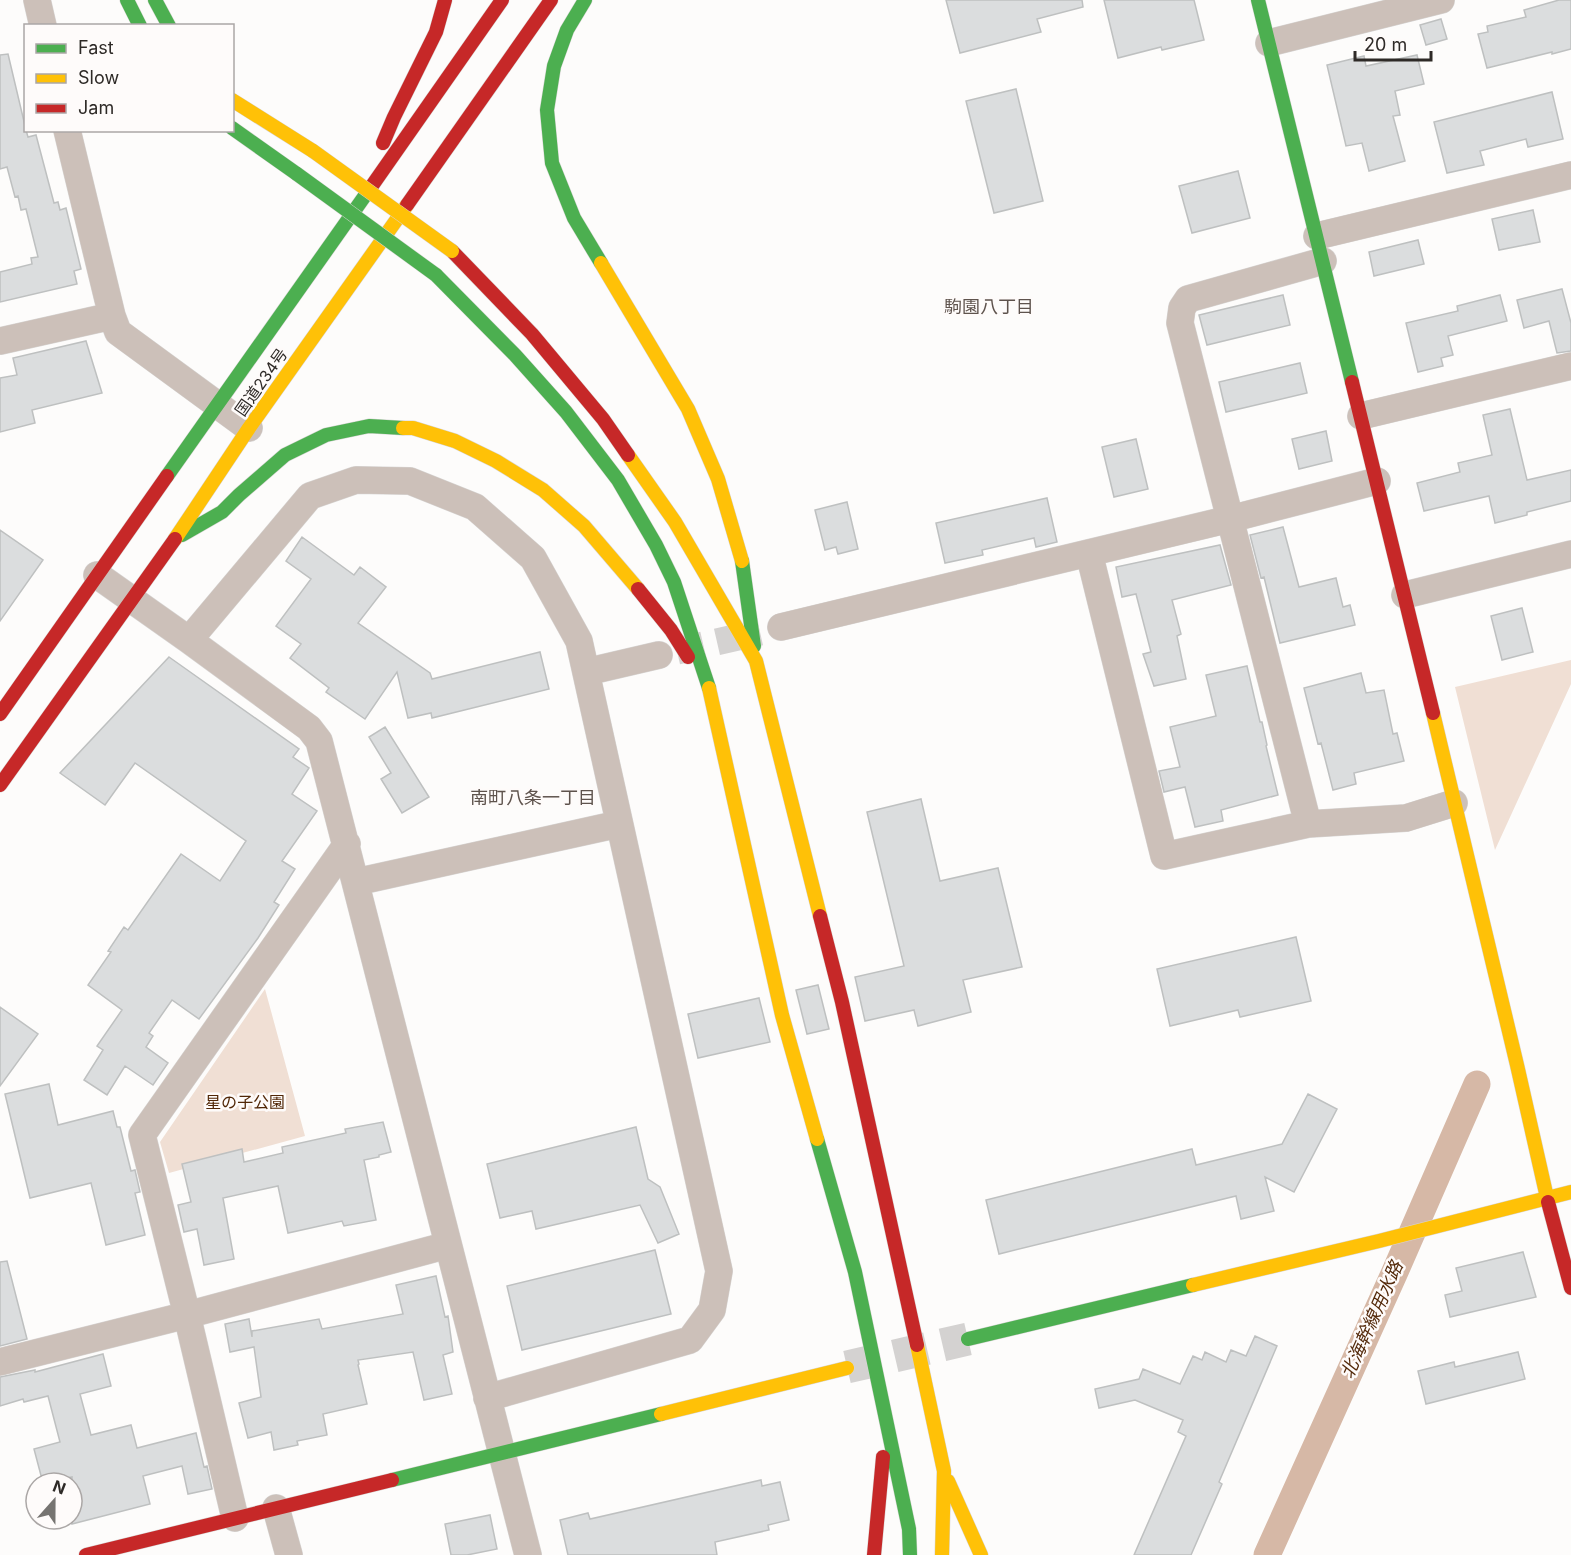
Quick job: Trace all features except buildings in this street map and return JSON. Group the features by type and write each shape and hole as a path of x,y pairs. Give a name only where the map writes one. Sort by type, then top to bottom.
{"main road":[{"path":"127,0 139,24"},
{"path":"155,0 168,24"},
{"path":"358,203 394,117 436,32 445,0"},
{"name":"国道234号","path":"0,714 502,0"},
{"name":"国道234号","path":"0,784 175,539 249,428 550,0"},
{"path":"585,0 567,30 554,66 547,110 552,164 574,218 688,409 718,479 742,558 756,661 842,1002 944,1471 981,1555"},
{"path":"1258,0 1405,595 1546,1198 1571,1288"},
{"path":"234,101 313,151 452,250 532,334 603,419 675,522 756,661"},
{"path":"234,129 436,275 515,355 559,404 618,480 675,582 712,697 782,1015 855,1272 909,1529 910,1555"},
{"path":"175,539 222,512 285,455 326,435 369,426 413,428 455,441 496,461 543,490 584,526 632,580 671,630 712,697"},
{"path":"968,1340 1571,1192"},
{"path":"86,1555 847,1368"},
{"path":"873,1555 886,1422"},
{"path":"942,1555 944,1471"}],"street":[{"path":"37,0 43,24"},
{"path":"1269,43 1441,0"},
{"path":"68,132 112,316 118,332 249,428"},
{"path":"1308,824 1179,322 1182,308 1188,299 1320,248 1571,175"},
{"path":"0,341 112,316"},
{"path":"1361,416 1571,366"},
{"path":"189,640 310,496 356,480 410,481 475,507 533,558 579,641 719,1271 712,1310 690,1340 487,1398"},
{"path":"781,627 1230,519 1377,481"},
{"path":"1089,553 1164,856 1308,824 1407,818 1454,802"},
{"path":"1405,595 1571,554"},
{"path":"97,575 309,728 319,741 528,1555"},
{"path":"586,672 659,655"},
{"path":"356,882 619,824"},
{"path":"235,1518 142,1135 347,844"},
{"path":"0,1362 448,1245"},
{"path":"276,1508 289,1555"}],"green space":[{"path":"1571,660 1571,684 1495,850 1455,687"},
{"name":"星の子公園","path":"265,989 305,1136 169,1173 160,1142"}],"waterway":[{"name":"北海幹線用水路","path":"1267,1555 1477,1084"}],"tunnel":[{"path":"677,651 760,632"},
{"path":"847,1367 968,1339"}],"traffic: fast":[{"path":"127,0 139,24"},
{"path":"155,0 168,24"},
{"path":"585,0 567,30 554,66 547,110 552,163 574,218 601,263"},
{"path":"1258,0 1352,382"},
{"path":"234,129 297,174"},
{"path":"297,174 436,275"},
{"path":"167,476 369,190"},
{"path":"436,275 515,355 566,412 618,480 656,545 674,582 709,688"},
{"path":"182,535 222,512 285,455 326,435 369,426 403,428"},
{"path":"742,561 754,646"},
{"path":"817,1139 855,1272 909,1529 910,1555"},
{"path":"968,1339 1193,1285"},
{"path":"392,1480 661,1414"}],"traffic: slow":[{"path":"234,101 313,151"},
{"path":"313,151 452,251"},
{"path":"175,539 249,428 407,205"},
{"path":"601,263 688,409 718,479 742,561"},
{"path":"403,428 413,428 455,441 496,461 543,490 584,526 638,589"},
{"path":"628,455 675,522 756,661 820,916"},
{"path":"709,688 782,1015 817,1139"},
{"path":"1433,713 1548,1202"},
{"path":"1193,1285 1571,1192"},
{"path":"917,1345 944,1471 942,1555"},
{"path":"661,1414 847,1368"},
{"path":"948,1481 981,1555"}],"traffic: jam":[{"path":"383,143 436,32 445,0"},
{"path":"369,190 502,0"},
{"path":"407,205 551,0"},
{"path":"452,251 532,334 603,419 628,455"},
{"path":"1352,382 1433,713"},
{"path":"0,714 167,476"},
{"path":"0,785 175,539"},
{"path":"638,589 671,630 688,657"},
{"path":"820,916 842,1002 917,1345"},
{"path":"1548,1202 1571,1288"},
{"path":"874,1555 883,1457"},
{"path":"86,1555 392,1480"}],"district":[{"name":"駒園八丁目","path":"989,307"},
{"name":"南町八条一丁目","path":"533,798"}]}
